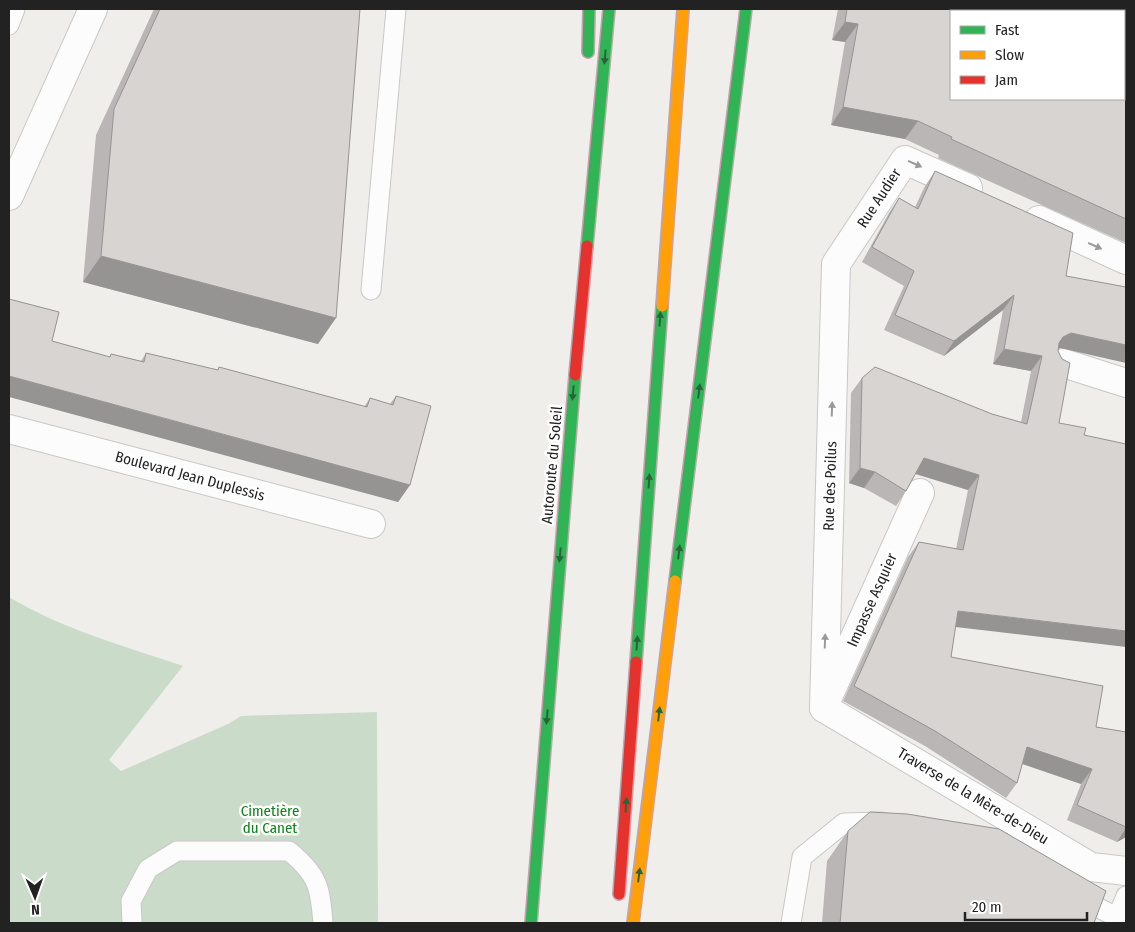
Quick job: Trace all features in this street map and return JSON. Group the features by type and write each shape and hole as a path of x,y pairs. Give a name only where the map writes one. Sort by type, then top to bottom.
{"highway":[{"path":"587,67 589,9"},
{"name":"Autoroute du Soleil","path":"531,923 576,360 609,9"},
{"path":"619,903 682,9"},
{"path":"633,923 746,9"},
{"path":"576,360 584,145"}],"street":[{"path":"9,196 94,9"},
{"name":"Rue Audier","path":"836,264 905,160 993,200"},
{"path":"1020,212 1126,260"},
{"name":"Rue des Poilus","path":"824,708 836,264"},
{"path":"1063,363 1126,383"},
{"name":"Boulevard Jean Duplessis","path":"9,429 371,524"},
{"name":"Impasse Asquier","path":"824,708 920,493"},
{"name":"Traverse de la Mère-de-Dieu","path":"824,708 1091,867 1126,872"}],"lane":[{"path":"9,25 15,9"},
{"path":"372,290 396,9"},
{"path":"791,923 802,857 844,823 901,821"},
{"path":"132,923 131,900 148,868 177,851 289,851 306,865 320,889 323,923"},
{"path":"1063,891 1116,920 1126,896"}],"green space":[{"name":"Cimetière du Canet","path":"9,597 72,628 183,666 109,760 121,771 228,724 241,716 377,712 378,923 9,923"}],"building":[{"path":"160,9 360,9 336,318 101,256 114,109"},
{"path":"847,9 1031,9 950,10 950,100 1125,100 1126,84 1126,219 951,139 952,137 918,121 843,107 858,24 845,22"},
{"path":"935,171 1073,233 1066,276 1126,287 1126,345 1071,333 1063,337 1059,343 1058,351 1062,359 1070,363 1059,423 1086,428 1084,435 1126,444 1126,631 958,611 951,657 1103,686 1096,727 1126,732 1126,827 1077,805 1092,769 1027,747 1017,783 935,731 854,686 919,542 963,550 979,475 924,458 906,491 875,472 860,468 862,378 875,367 992,414 1027,424 1042,356 1004,349 1014,295 954,341 895,315 914,271 872,247 899,198 918,209"},
{"path":"9,299 59,312 52,341 110,357 111,354 144,362 146,353 218,370 219,367 367,407 370,398 393,405 396,396 431,406 410,485 9,376"},
{"path":"870,812 907,814 999,829 1106,891 1094,923 840,923 848,831"}],"traffic: fast":[{"path":"588,52 589,9"},
{"path":"587,246 609,9"},
{"path":"675,581 746,9"},
{"path":"636,662 662,306"},
{"path":"531,923 575,375"}],"traffic: slow":[{"path":"662,306 683,9"},
{"path":"633,923 675,581"}],"traffic: jam":[{"path":"575,375 587,246"},
{"path":"619,894 636,662"}]}
